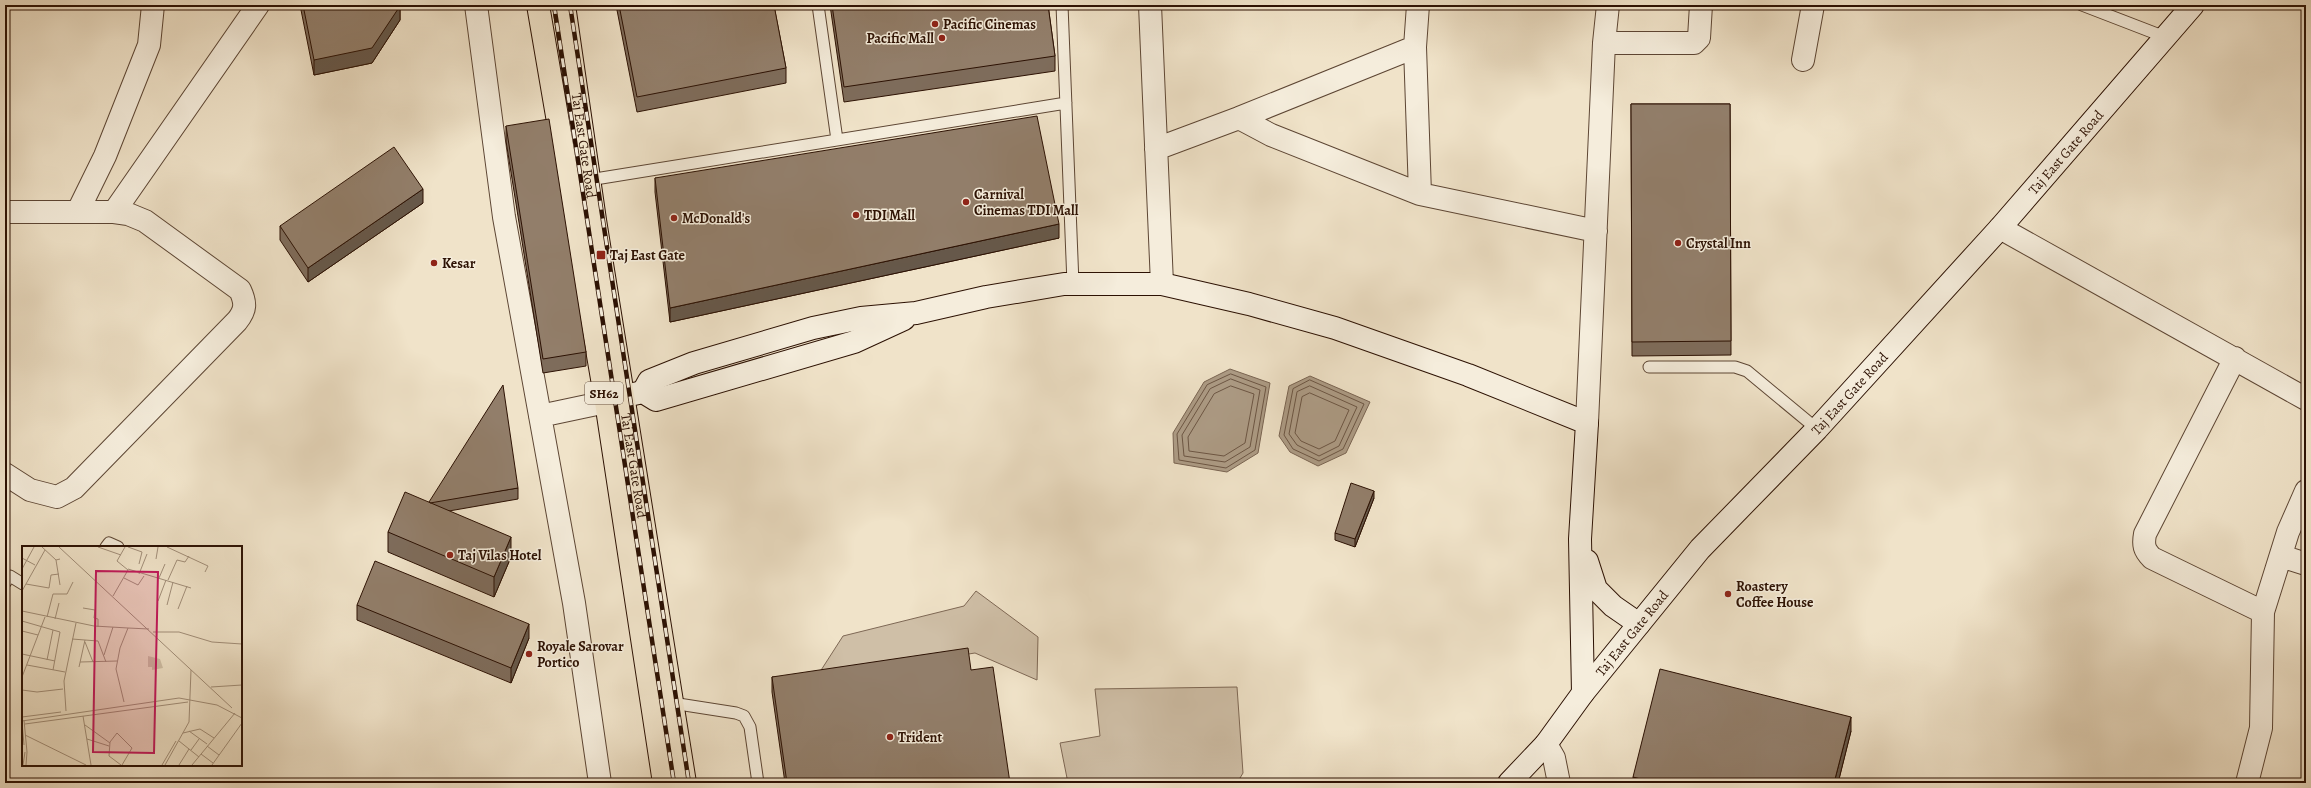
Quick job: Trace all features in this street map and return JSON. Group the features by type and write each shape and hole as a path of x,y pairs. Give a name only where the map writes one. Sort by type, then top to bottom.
{"main road":[{"name":"SH62","path":"538,5 624,397 664,783"},
{"name":"Taj East Gate Road","path":"564,5 589,180 685,783"}],"street":[{"path":"78,212 105,156 149,45 153,5"},
{"path":"114,212 258,5"},
{"path":"476,5 504,217 574,604 600,783"},
{"path":"1150,5 1162,284"},
{"path":"1418,5 1415,47 1420,194"},
{"path":"1583,693 1580,539 1587,423 1604,43 1608,5"},
{"path":"1604,43 1694,43 1699,38 1701,5"},
{"path":"1803,60 1813,5"},
{"name":"Taj East Gate Road","path":"1509,783 1546,744 1583,693 1700,549 1817,429 2000,228 2193,5"},
{"path":"1156,150 1415,47"},
{"path":"1239,118 1271,135 1420,194 1596,231"},
{"path":"5,212 114,212 128,214 145,221 240,290 245,300 244,312 74,488 57,497 30,490 5,474"},
{"path":"2000,228 2235,358 2281,387 2306,399"},
{"path":"540,416 624,397 649,381 674,370 774,339 861,318 916,313 986,297 1073,284 1162,284 1248,304 1335,328 1468,375 1587,423"},
{"path":"2235,358 2145,534 2143,544 2145,551 2152,558 2263,612"},
{"path":"2246,783 2261,728 2263,612 2282,556 2288,532 2306,491"},
{"path":"1580,539 1596,589 1613,606 1639,624"},
{"path":"2282,556 2306,564"},
{"path":"1546,744 1554,758 1559,783"}],"lane":[{"path":"818,5 837,140"},
{"path":"1062,5 1073,284"},
{"path":"2082,5 2165,37"},
{"path":"589,180 1066,102"},
{"path":"1649,367 1735,367 1746,371 1817,429"},
{"path":"107,546 110,543 116,546"},
{"path":"5,583 10,576 22,583"},
{"path":"672,704 736,713 744,716 750,727 758,783"}],"shaded area":[{"path":"976,591 1038,637 1037,680 975,653 816,678 843,636 964,606"},
{"path":"1237,687 1243,773 1237,783 1068,783 1060,743 1100,736 1095,689"}],"water":[{"path":"1230,369 1270,383 1258,453 1227,472 1174,463 1173,433 1204,382"},
{"path":"1310,376 1370,402 1346,453 1318,466 1290,452 1279,436 1289,386"}],"building":[{"path":"303,5 400,6 372,48 314,60"},
{"path":"619,5 774,5 786,68 637,97"},
{"name":"Pacific Mall","path":"832,5 1048,5 1055,56 844,87"},
{"path":"1631,104 1730,104 1731,341 1632,342"},
{"name":"TDI Mall","path":"1037,116 1059,224 670,308 655,178"},
{"path":"549,119 586,352 543,359 506,126"},
{"path":"394,147 423,189 308,268 280,226"},
{"path":"503,385 518,488 430,503 429,502"},
{"path":"1351,483 1374,491 1355,539 1335,533"},
{"path":"405,492 511,537 494,577 388,532"},
{"path":"375,561 529,624 511,668 357,605"},
{"name":"Trident","path":"968,648 971,670 993,667 1010,783 787,783 772,677"},
{"path":"1660,669 1851,717 1834,783 1656,783 1633,777"}],"railway":[{"path":"554,5 674,783"},
{"path":"570,5 689,783"}],"place":[{"name":"Pacific Cinemas","path":"935,24"},
{"name":"Pacific Mall","path":"942,38"},
{"name":"Carnival Cinemas TDI Mall","path":"966,202"},
{"name":"TDI Mall","path":"856,215"},
{"name":"McDonald's","path":"674,218"},
{"name":"Crystal Inn","path":"1678,243"},
{"name":"Taj East Gate","path":"601,255"},
{"name":"Kesar","path":"434,263"},
{"name":"Taj Vilas Hotel","path":"450,555"},
{"name":"Roastery Coffee House","path":"1728,594"},
{"name":"Royale Sarovar Portico","path":"529,654"},
{"name":"Trident","path":"890,737"}]}
